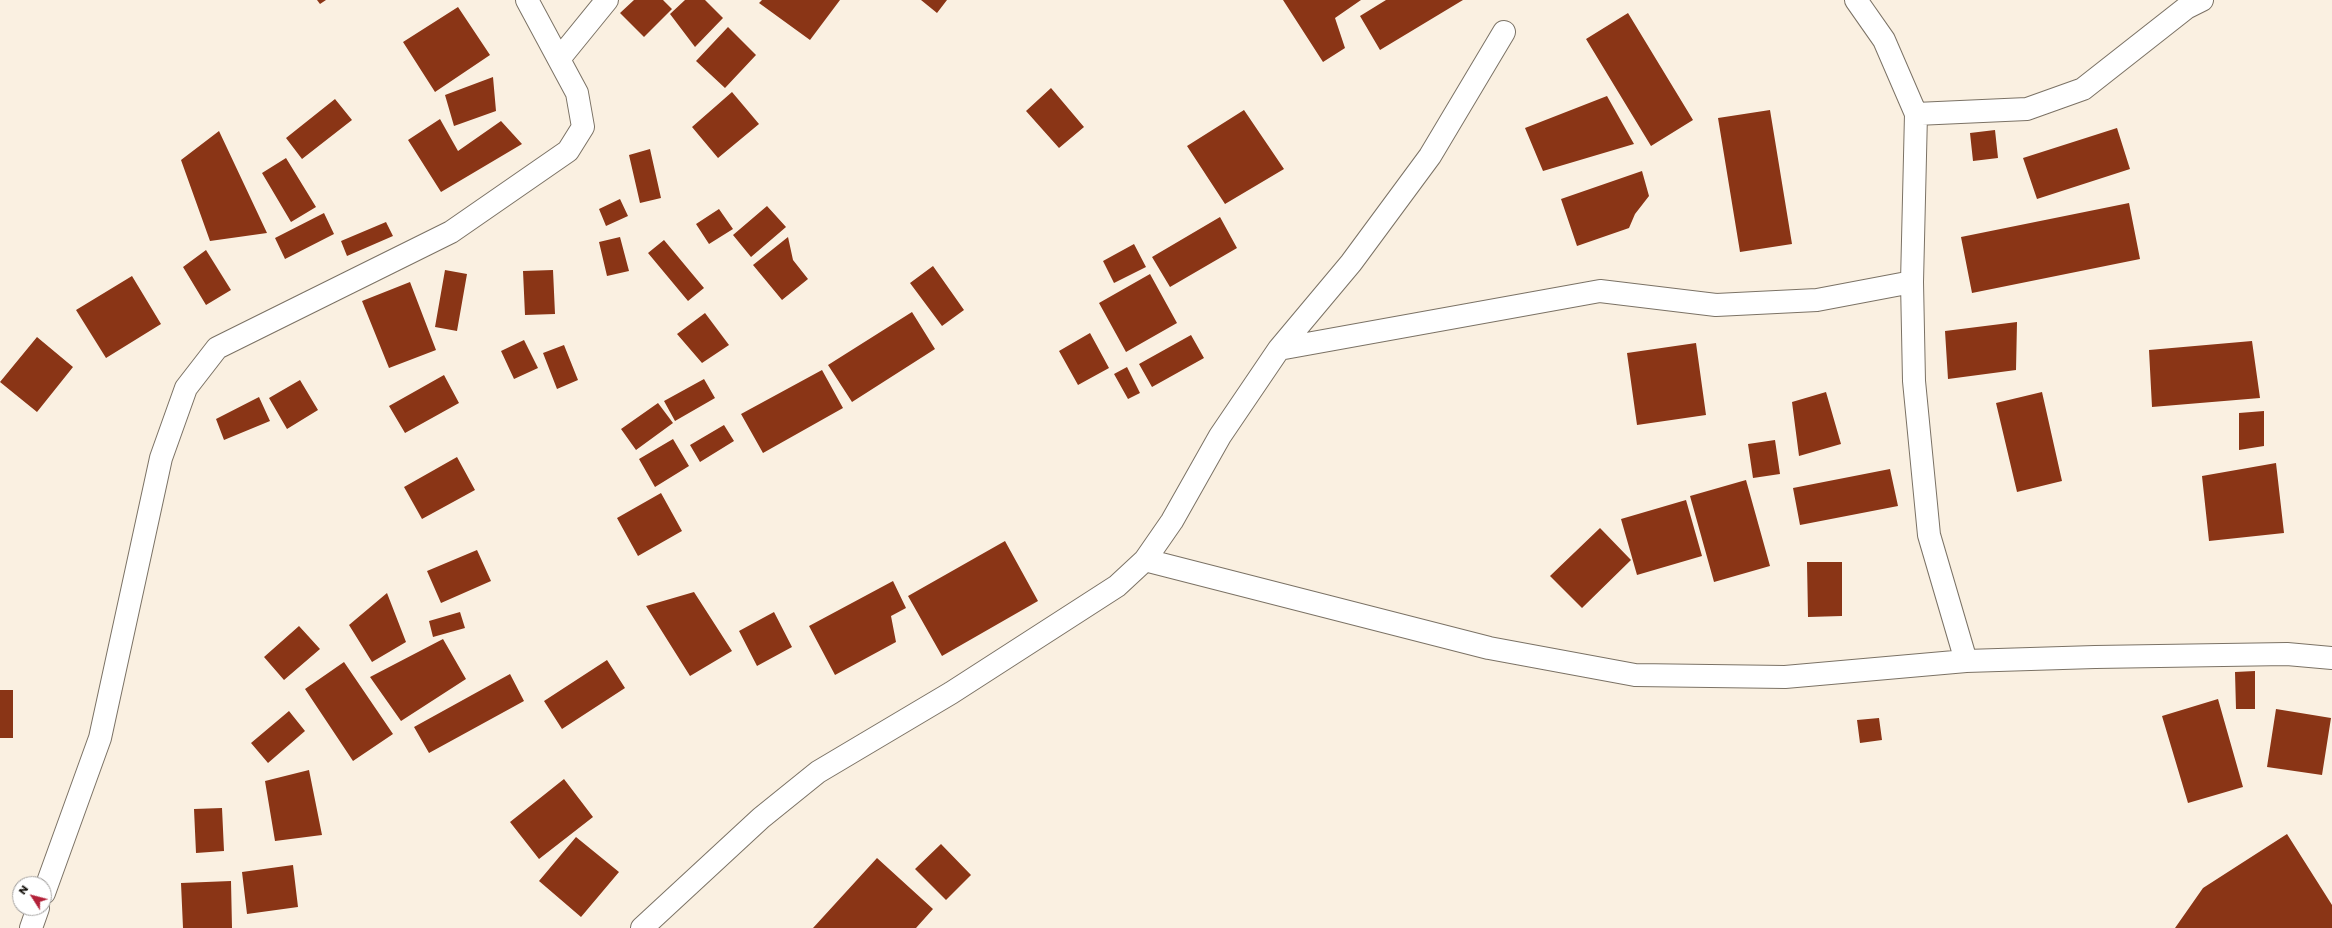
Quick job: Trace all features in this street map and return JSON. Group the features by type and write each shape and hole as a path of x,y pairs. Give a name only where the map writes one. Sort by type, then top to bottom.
{"street":[{"path":"50,876 100,738 161,458 186,388 217,348 451,232 568,151 583,127 577,94 527,0"},
{"path":"559,59 607,0"},
{"path":"1856,0 1884,40 1916,114 1912,282 1914,381 1929,535 1966,661"},
{"path":"1916,114 2027,110 2083,89 2186,8 2202,0"},
{"path":"642,928 761,818 818,772 952,693 1117,586 1145,560 1172,521 1220,436 1279,349 1351,263 1430,156 1504,32"},
{"path":"1279,349 1600,291 1716,305 1817,300 1912,282"},
{"path":"1145,560 1489,648 1635,676 1785,677 1966,661 2287,654 2332,658"},
{"path":"31,928 35,916"}],"building":[{"path":"317,0 326,0 320,4"},
{"path":"634,0 663,0 672,9 644,37 620,13"},
{"path":"685,0 705,0 723,18 695,47 670,14"},
{"path":"762,0 840,0 810,40 759,3"},
{"path":"921,0 947,0 937,13"},
{"path":"1283,0 1361,0 1335,18 1345,48 1323,62"},
{"path":"1386,0 1463,0 1380,50 1360,16"},
{"path":"458,7 490,55 435,92 403,42"},
{"path":"1628,13 1693,120 1651,146 1586,39"},
{"path":"728,27 756,55 725,88 696,61"},
{"path":"493,77 496,111 454,126 445,95"},
{"path":"1051,88 1084,127 1059,148 1026,111"},
{"path":"732,92 759,124 718,158 692,127"},
{"path":"1607,96 1634,144 1543,171 1525,128"},
{"path":"335,99 352,120 302,159 286,138"},
{"path":"1244,110 1284,169 1225,204 1187,146"},
{"path":"1770,110 1792,244 1740,252 1718,118"},
{"path":"440,119 458,151 501,121 522,144 441,192 408,140"},
{"path":"2117,128 2130,169 2037,199 2023,158"},
{"path":"1995,130 1998,158 1973,161 1970,133"},
{"path":"219,131 267,233 210,241 181,160"},
{"path":"650,149 661,198 640,203 629,155"},
{"path":"286,158 316,207 291,222 262,173"},
{"path":"1642,171 1649,196 1635,214 1629,228 1577,246 1561,199"},
{"path":"620,199 628,216 606,226 599,209"},
{"path":"2129,203 2140,259 1972,293 1961,237"},
{"path":"767,206 786,227 751,257 733,235"},
{"path":"719,209 733,229 709,244 696,224"},
{"path":"324,213 334,234 285,259 275,238"},
{"path":"1220,217 1237,248 1170,287 1152,257"},
{"path":"386,222 393,236 347,256 341,241"},
{"path":"620,237 629,271 607,276 599,242"},
{"path":"788,237 793,260 808,279 782,300 753,265"},
{"path":"664,240 704,288 688,301 648,253"},
{"path":"1134,244 1146,267 1114,283 1103,261"},
{"path":"206,250 231,290 206,305 183,267"},
{"path":"933,266 964,310 942,326 910,283"},
{"path":"445,270 467,274 457,331 435,327"},
{"path":"553,270 555,314 525,315 523,271"},
{"path":"1150,274 1177,323 1126,352 1099,303"},
{"path":"132,276 161,324 106,358 76,310"},
{"path":"410,282 436,350 389,368 362,301"},
{"path":"912,312 935,349 852,402 828,365"},
{"path":"705,313 729,345 702,363 677,334"},
{"path":"2017,322 2016,370 1948,379 1945,331"},
{"path":"1090,333 1109,368 1078,385 1059,351"},
{"path":"1191,335 1204,358 1152,387 1139,364"},
{"path":"37,337 73,367 37,412 0,382"},
{"path":"524,340 538,368 514,379 501,351"},
{"path":"2252,341 2260,398 2152,407 2149,350"},
{"path":"1696,343 1706,415 1637,425 1627,353"},
{"path":"564,345 578,380 557,389 543,353"},
{"path":"1127,367 1140,393 1128,399 1114,374"},
{"path":"822,370 843,408 763,453 741,414"},
{"path":"444,375 459,403 405,433 389,406"},
{"path":"704,379 715,398 675,421 664,401"},
{"path":"300,380 318,410 287,429 269,398"},
{"path":"1826,392 1841,444 1799,456 1792,402"},
{"path":"2042,392 2062,481 2017,492 1996,403"},
{"path":"259,397 270,421 224,440 216,419"},
{"path":"658,403 673,423 636,450 621,429"},
{"path":"2264,411 2264,446 2239,450 2239,413"},
{"path":"724,425 734,441 700,462 690,445"},
{"path":"673,439 689,466 655,487 639,459"},
{"path":"1775,440 1780,474 1753,478 1748,444"},
{"path":"457,457 475,490 422,519 404,487"},
{"path":"2276,463 2284,533 2209,541 2202,476"},
{"path":"1890,469 1898,506 1800,525 1793,488"},
{"path":"1746,480 1770,566 1714,582 1690,496"},
{"path":"661,493 682,531 638,556 617,518"},
{"path":"1686,500 1702,556 1637,575 1621,519"},
{"path":"1600,528 1631,560 1582,608 1550,576"},
{"path":"1005,541 1038,601 942,656 908,596"},
{"path":"477,550 491,581 441,603 427,571"},
{"path":"1807,562 1842,562 1842,616 1808,617"},
{"path":"893,581 906,608 891,616 896,642 835,675 809,626"},
{"path":"694,592 732,651 690,676 646,606"},
{"path":"387,593 406,642 372,662 349,625"},
{"path":"460,612 465,628 433,637 429,621"},
{"path":"774,612 792,647 757,666 739,631"},
{"path":"299,626 320,649 284,680 264,657"},
{"path":"443,639 466,679 401,721 370,677"},
{"path":"607,660 625,688 562,729 544,701"},
{"path":"344,662 393,734 353,761 305,689"},
{"path":"2255,671 2255,709 2236,709 2235,672"},
{"path":"510,674 524,701 429,753 414,727"},
{"path":"0,690 13,690 13,738 0,738"},
{"path":"2218,699 2243,787 2188,803 2162,716"},
{"path":"2276,709 2331,718 2322,775 2267,767"},
{"path":"289,711 305,731 268,763 251,743"},
{"path":"1879,718 1882,740 1860,743 1857,720"},
{"path":"309,770 322,835 275,841 265,781"},
{"path":"564,779 593,817 539,859 510,822"},
{"path":"222,808 224,851 196,853 194,809"},
{"path":"2287,834 2332,905 2332,928 2175,928 2203,888"},
{"path":"576,837 619,872 581,917 539,881"},
{"path":"941,844 971,875 946,900 915,869"},
{"path":"877,858 933,909 916,928 813,928"},
{"path":"293,865 298,907 247,914 242,872"},
{"path":"231,881 232,928 183,928 181,883"}]}
